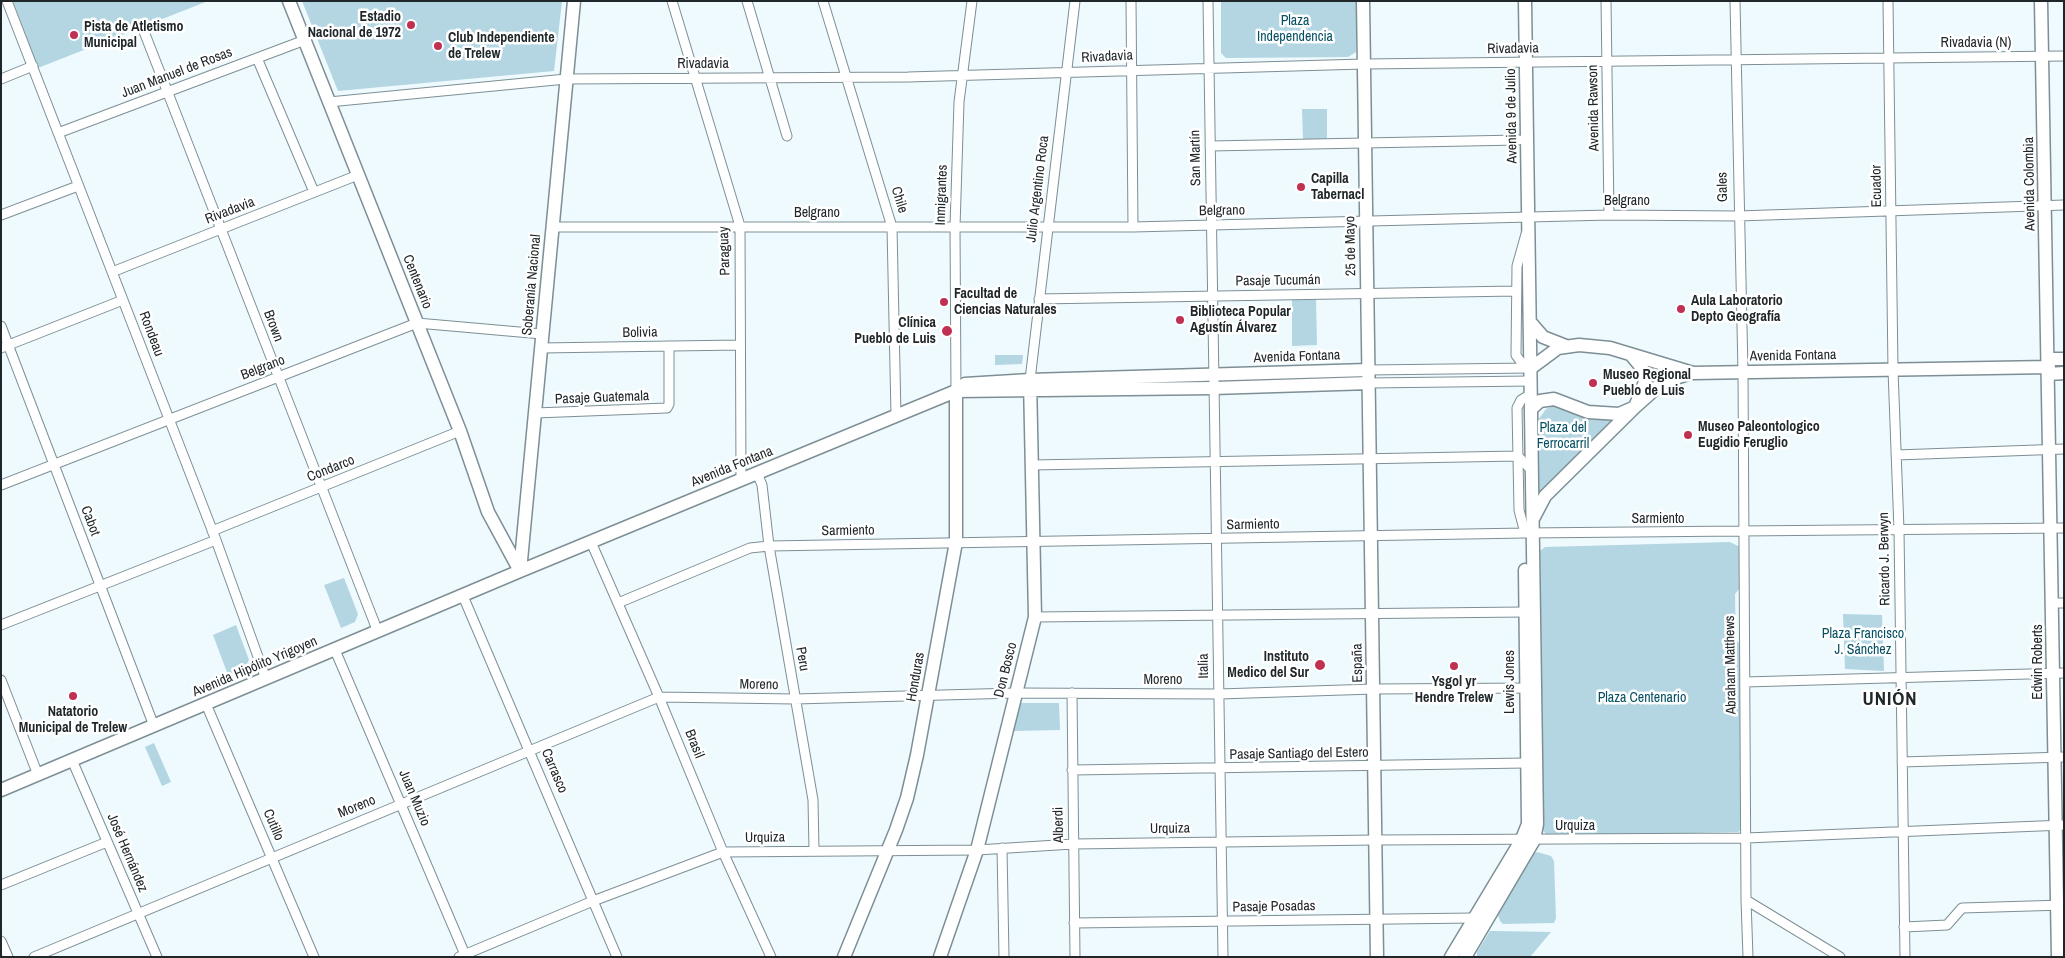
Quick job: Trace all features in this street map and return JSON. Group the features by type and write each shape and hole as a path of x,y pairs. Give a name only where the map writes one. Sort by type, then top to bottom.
{"street":[{"name":"Rondeau","path":"7,1 214,536 266,679"},
{"name":"Centenario","path":"289,1 460,431 493,524 520,571"},
{"name":"Soberanía Nacional","path":"520,571 574,1"},
{"name":"Paraguay","path":"672,1 740,226 741,480"},
{"path":"747,1 787,136"},
{"name":"Chile","path":"823,1 848,76 892,227 896,416"},
{"name":"Inmigrantes","path":"956,391 955,227 961,75 972,1"},
{"name":"Julio Argentino Roca","path":"1030,385 1046,226 1074,1"},
{"path":"1130,1 1133,227"},
{"name":"San Martín","path":"1208,1 1213,374"},
{"name":"25 de Mayo","path":"1363,1 1368,370"},
{"name":"Avenida 9 de Julio","path":"1517,1 1522,63 1531,368"},
{"name":"Avenida 9 de Julio","path":"1525,1 1520,140 1526,222 1517,260 1516,355 1521,362 1531,368"},
{"name":"Avenida Rawson","path":"1606,1 1609,215"},
{"name":"Gales","path":"1734,1 1742,372"},
{"name":"Ecuador","path":"1888,1 1893,370"},
{"name":"Avenida Colombia","path":"2042,1 2048,367"},
{"name":"Brown","path":"143,29 378,632"},
{"name":"Juan Manuel de Rosas","path":"58,133 305,40"},
{"name":"Rivadavia (N)","path":"1888,57 2064,56"},
{"name":"Rivadavia","path":"329,102 566,79 961,75 1364,64 1888,57"},
{"path":"257,58 314,192"},
{"path":"1,79 33,66"},
{"path":"1210,146 1520,140"},
{"name":"Rivadavia","path":"112,272 358,175"},
{"path":"1,215 78,186"},
{"name":"Belgrano","path":"552,227 1133,227 1366,222 1526,222 1609,215 1738,216 2064,205"},
{"name":"Pasaje Tucumán","path":"1039,299 1367,294 1516,294"},
{"path":"1516,294 1542,337 1566,346"},
{"path":"5,347 123,300"},
{"name":"Belgrano","path":"1,485 54,466 417,323 542,334"},
{"name":"Cabot","path":"1,326 5,347 54,466 154,726"},
{"name":"Bolivia","path":"541,348 739,345"},
{"name":"Pasaje Guatemala","path":"535,413 667,408 669,404 669,346"},
{"name":"Avenida Fontana","path":"1030,385 1213,374 1531,368 1549,352 1566,346 1600,346 1693,373"},
{"path":"1530,529 1545,496 1635,407 1645,382 1642,368 1632,356"},
{"path":"2048,367 2064,359"},
{"path":"2048,367 2064,373"},
{"name":"Avenida Fontana","path":"1531,409 1540,401 1554,399 1588,412 1619,414 1635,407 1663,382 1693,373 2048,367"},
{"name":"Edwin Roberts","path":"2048,367 2050,450 2058,528 2061,905 2058,957"},
{"name":"Lewis Jones","path":"1451,957 1474,918 1528,840 1526,763 1530,688 1531,368"},
{"name":"España","path":"1368,370 1370,383 1377,957"},
{"name":"Ricardo J. Berwyn","path":"1893,370 1899,530 1904,957"},
{"name":"Abraham Matthews","path":"1742,372 1748,957"},
{"name":"Italia","path":"1213,374 1224,921 1223,957"},
{"name":"Avenida Fontana","path":"520,571 956,391 965,384 973,382 1030,385 1213,388 1370,383"},
{"path":"1370,383 1531,387"},
{"name":"Don Bosco","path":"940,957 977,850 1034,617 1030,385"},
{"name":"Lewis Jones","path":"1468,954 1537,824 1525,612 1530,529 1519,510 1517,408 1531,387"},
{"name":"Honduras","path":"844,957 907,798 928,696 956,542 956,391"},
{"name":"Condarco","path":"1,625 214,536 321,487 460,431"},
{"path":"1896,455 2064,450"},
{"path":"1032,465 1518,456 1531,470"},
{"name":"Peru","path":"757,473 762,485 769,546 813,800 814,850"},
{"name":"Sarmiento","path":"618,603 750,548 769,546 1215,540 1530,529 1743,532 2058,528"},
{"name":"Brasil","path":"591,542 659,697 723,852 771,957"},
{"name":"Avenida Hipólito Yrigoyen","path":"1,790 520,571"},
{"name":"Carrasco","path":"463,596 617,957"},
{"path":"1034,617 1525,612"},
{"name":"Juan Muzio","path":"335,650 463,956"},
{"path":"1745,682 2058,673"},
{"path":"1,680 38,775"},
{"name":"Moreno","path":"34,957 659,697 795,699 1016,693 1219,694 1374,689 1530,688"},
{"name":"Alberdi","path":"1072,693 1075,957"},
{"name":"Cutillo","path":"206,704 314,957"},
{"path":"1902,762 2059,757"},
{"name":"José Hernández","path":"72,760 157,957"},
{"name":"Pasaje Santiago del Estero","path":"1072,770 1526,763"},
{"name":"Urquiza","path":"463,956 593,901 723,852 888,849 977,850 1073,844 1746,838 2060,826"},
{"path":"1,885 107,842"},
{"path":"1002,848 1004,957"},
{"path":"1746,900 1840,957"},
{"path":"1904,927 1946,925 1962,908 2061,905"},
{"name":"Pasaje Posadas","path":"1074,924 1474,918"},
{"path":"1,941 8,957"}],"green space":[{"name":"Pista de Atletismo Municipal","path":"13,1 208,1 38,68"},
{"name":"Club Independiente de Trelew","path":"302,1 562,1 554,71 338,91"},
{"name":"Plaza Independencia","path":"1221,1 1356,1 1356,52 1348,57 1226,58 1221,53"},
{"path":"1302,109 1327,109 1327,139 1303,139"},
{"path":"1316,299 1317,345 1292,346 1292,300"},
{"path":"995,355 1023,355 1022,364 995,365"},
{"name":"Plaza del Ferrocarril","path":"1555,405 1587,418 1615,419 1540,497 1537,495 1538,420 1546,409"},
{"name":"Plaza Centenario","path":"1730,542 1740,547 1742,586 1735,594 1736,640 1742,646 1741,830 1738,832 1547,836 1543,830 1540,551 1545,547"},
{"path":"344,578 358,614 355,622 341,628 324,585"},
{"name":"Plaza Francisco J. Sánchez","path":"1843,614 1882,615 1884,671 1845,669"},
{"path":"236,625 249,660 245,668 228,675 213,635"},
{"path":"1017,703 1059,703 1060,730 1013,731"},
{"path":"154,743 171,782 162,786 145,747"},
{"path":"1537,852 1551,856 1554,861 1556,918 1554,923 1503,924 1498,915 1532,854"},
{"path":"1490,931 1551,932 1530,957 1477,957 1477,952"}],"place":[{"name":"Estadio Nacional de 1972","path":"411,25"},
{"name":"Pista de Atletismo Municipal","path":"74,35"},
{"name":"Club Independiente de Trelew","path":"438,46"},
{"name":"Capilla Tabernacl","path":"1301,187"},
{"name":"Facultad de Ciencias Naturales","path":"944,302"},
{"name":"Aula Laboratorio Depto Geografía","path":"1681,309"},
{"name":"Biblioteca Popular Agustín Álvarez","path":"1180,320"},
{"name":"Clínica Pueblo de Luis","path":"947,331"},
{"name":"Museo Regional Pueblo de Luis","path":"1593,383"},
{"name":"Museo Paleontologico Eugidio Feruglio","path":"1688,435"},
{"name":"Instituto Medico del Sur","path":"1320,665"},
{"name":"Ysgol yr Hendre Trelew","path":"1454,666"},
{"name":"Natatorio Municipal de Trelew","path":"73,696"}],"district":[{"name":"UNIÓN","path":"1890,700"}]}
